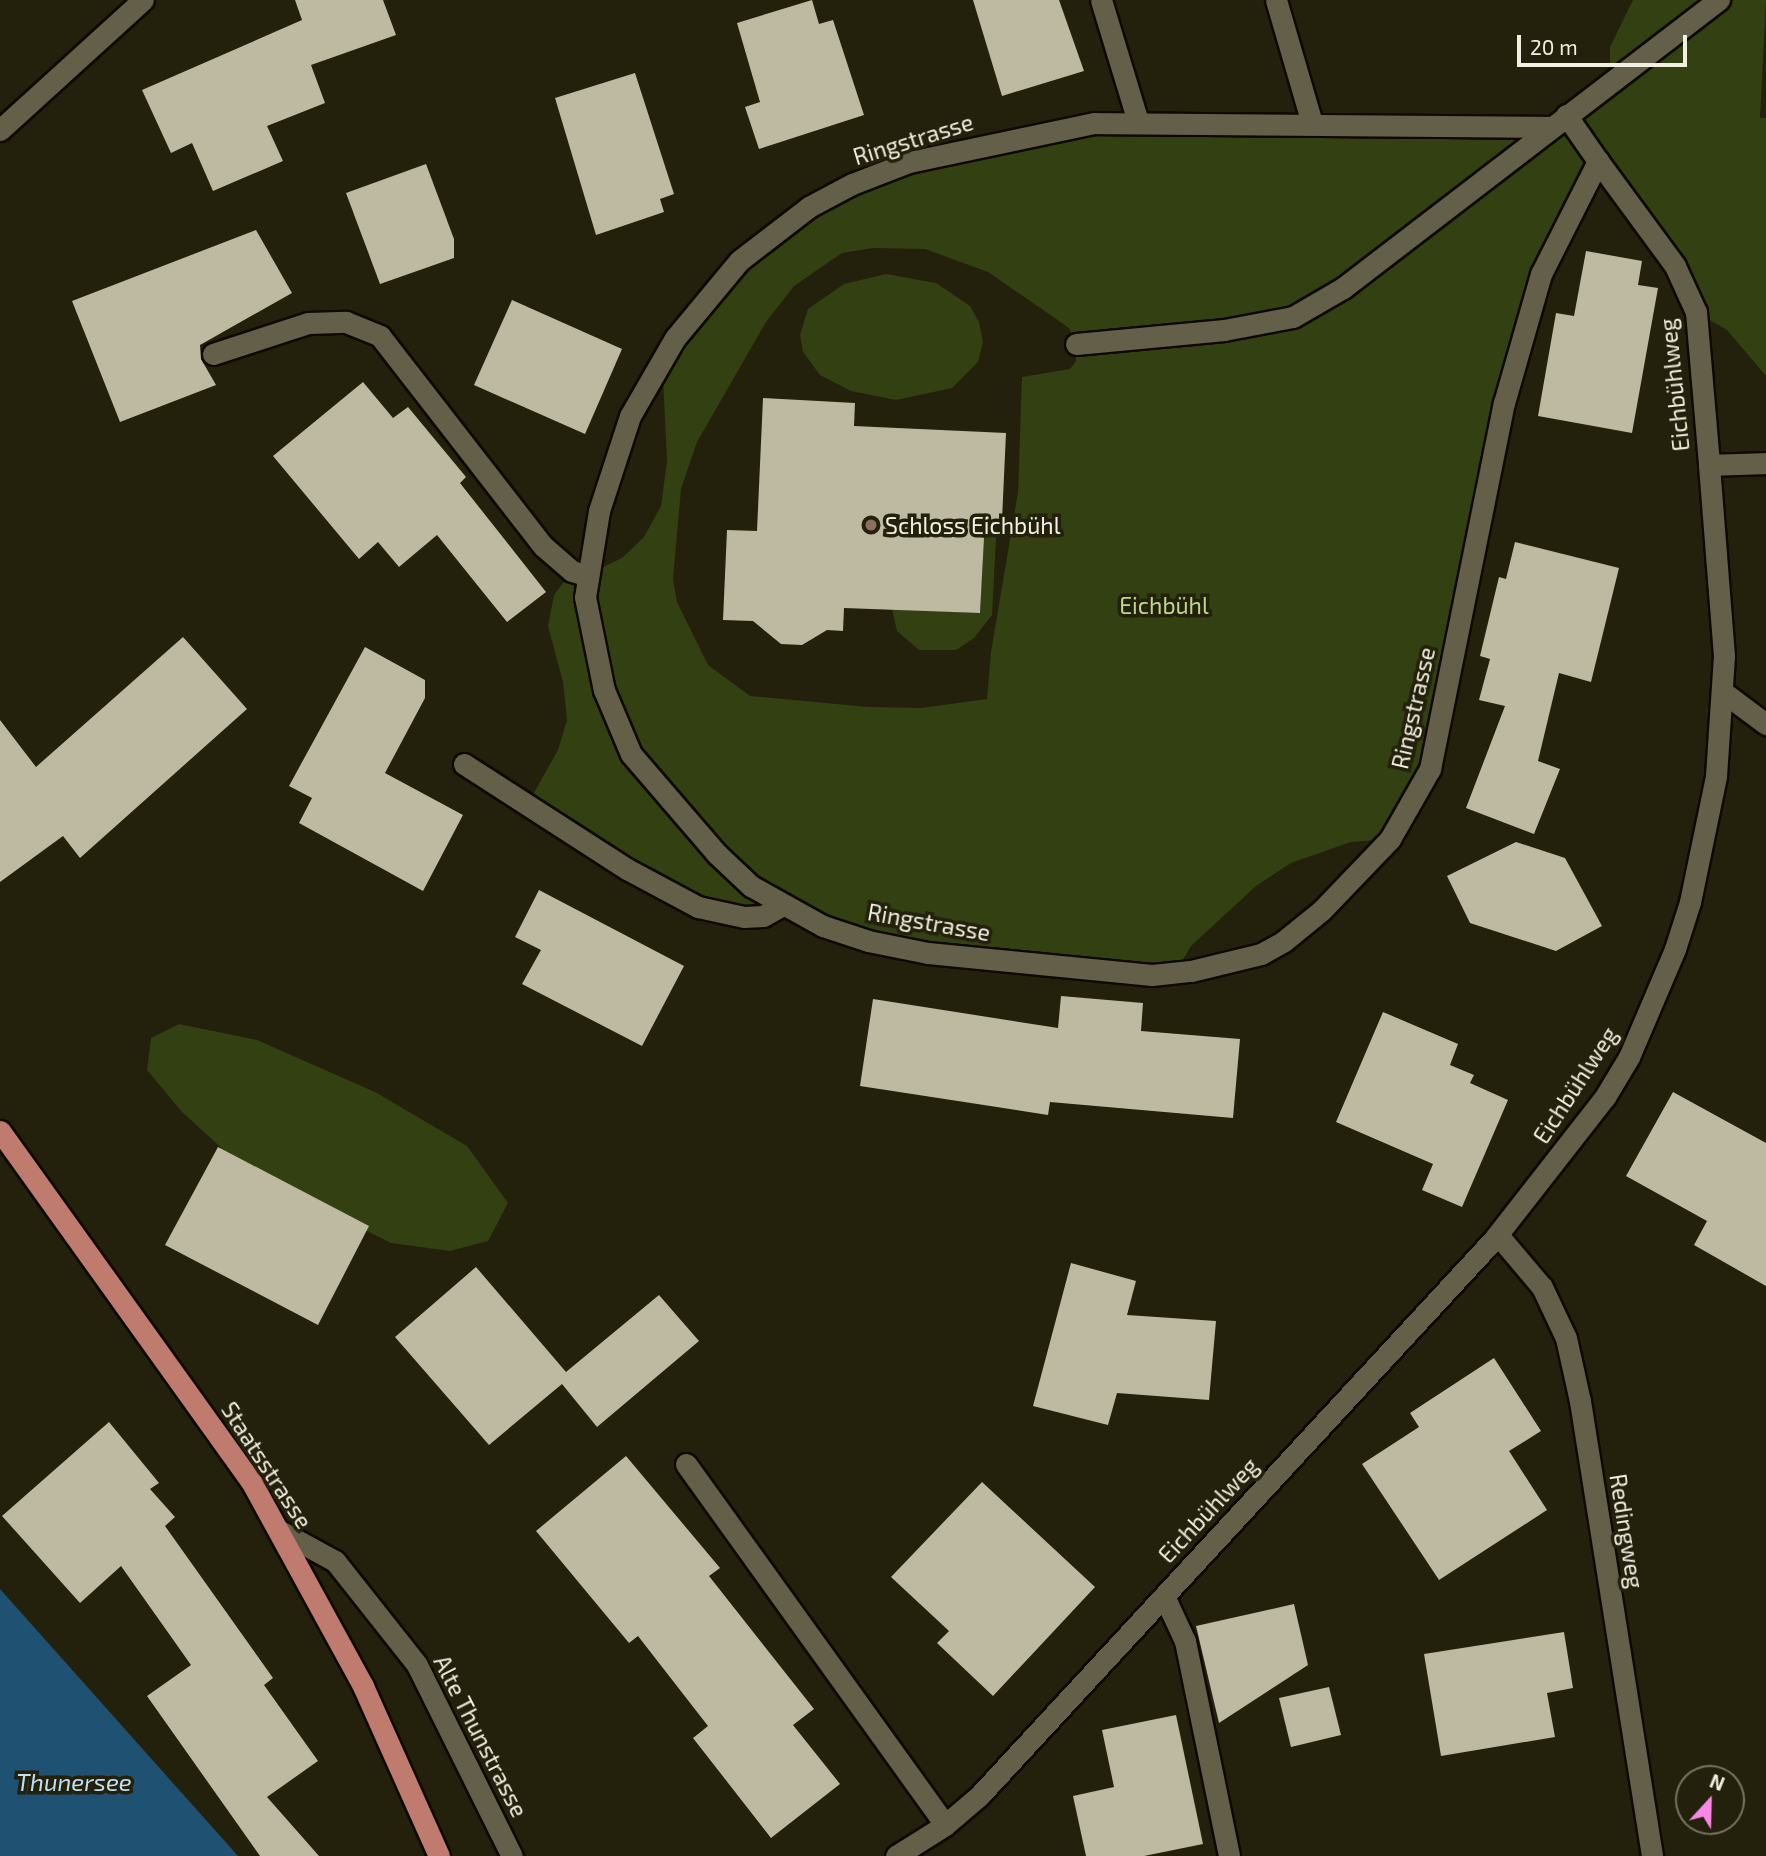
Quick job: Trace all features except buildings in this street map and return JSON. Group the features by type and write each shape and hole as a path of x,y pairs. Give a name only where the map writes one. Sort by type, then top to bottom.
{"main road":[{"name":"Staatsstrasse","path":"0,1131 87,1248 280,1531 369,1698 439,1856"}],"street":[{"path":"0,130 143,0"},
{"path":"1101,0 1138,122"},
{"path":"1276,0 1312,123"},
{"path":"1076,344 1224,330 1293,317 1343,288 1557,121 1719,0"},
{"path":"1557,121 1598,160"},
{"name":"Ringstrasse","path":"1557,121 1094,123 909,162 852,184 766,237 739,261 652,373 630,416 599,510 587,576 591,641 615,724 631,754 717,855 781,906 868,941 928,953 1152,975 1191,971 1261,954 1322,910 1390,839 1430,769 1508,390 1541,274 1598,160"},
{"name":"Eichbühlweg","path":"895,1856 945,1825 979,1796 1498,1235 1605,1097 1653,1006 1690,902 1716,776 1724,656 1696,312 1675,266 1598,160"},
{"path":"213,354 308,323 346,322 380,336 543,546 572,571 587,576"},
{"name":"Eichbühlweg","path":"1709,465 1766,463"},
{"path":"1723,692 1766,724"},
{"path":"464,764 627,869 698,907 744,917 763,916 781,906"},
{"name":"Redingweg","path":"1498,1235 1542,1287 1566,1338 1580,1401 1652,1856"},
{"path":"686,1464 945,1825"},
{"name":"Alte Thunstrasse","path":"280,1531 335,1561 410,1655 439,1703 512,1856"},
{"name":"Eichbühlweg","path":"1164,1596 1185,1641 1229,1856"}],"green space":[{"name":"Eichbühl","path":"1633,0 1766,0 1760,118 1766,118 1766,376 1727,330 1696,312 1598,161 1541,274 1441,724 1390,839 1351,842 1291,863 1256,886 1191,946 1175,973 928,953 781,906 723,915 527,805 558,750 567,720 563,682 548,626 554,595 572,571 588,574 622,558 644,537 661,506 667,461 662,358 739,261 852,184 1094,123 1549,127 1610,85 1610,47","holes":["873,248 925,249 988,272 1069,328 1076,344 1076,361 1070,369 1022,377 1018,492 991,652 987,699 921,708 868,707 750,696 708,665 677,602 673,579 681,489 697,442 766,322 794,286 842,253"]},
{"path":"886,274 936,283 970,306 979,322 983,342 978,362 952,388 896,400 851,391 820,375 803,352 800,335 808,309 844,284"},
{"path":"985,519 997,520 992,615 974,638 956,650 919,650 897,631 892,609 980,613"},
{"path":"179,1024 257,1040 375,1092 467,1146 508,1203 488,1241 450,1251 391,1243 247,1171 182,1112 147,1070 151,1038"}],"water":[{"name":"Thunersee","path":"0,1589 238,1856 0,1856"}],"place":[{"name":"Schloss Eichbühl","path":"871,525"}]}
